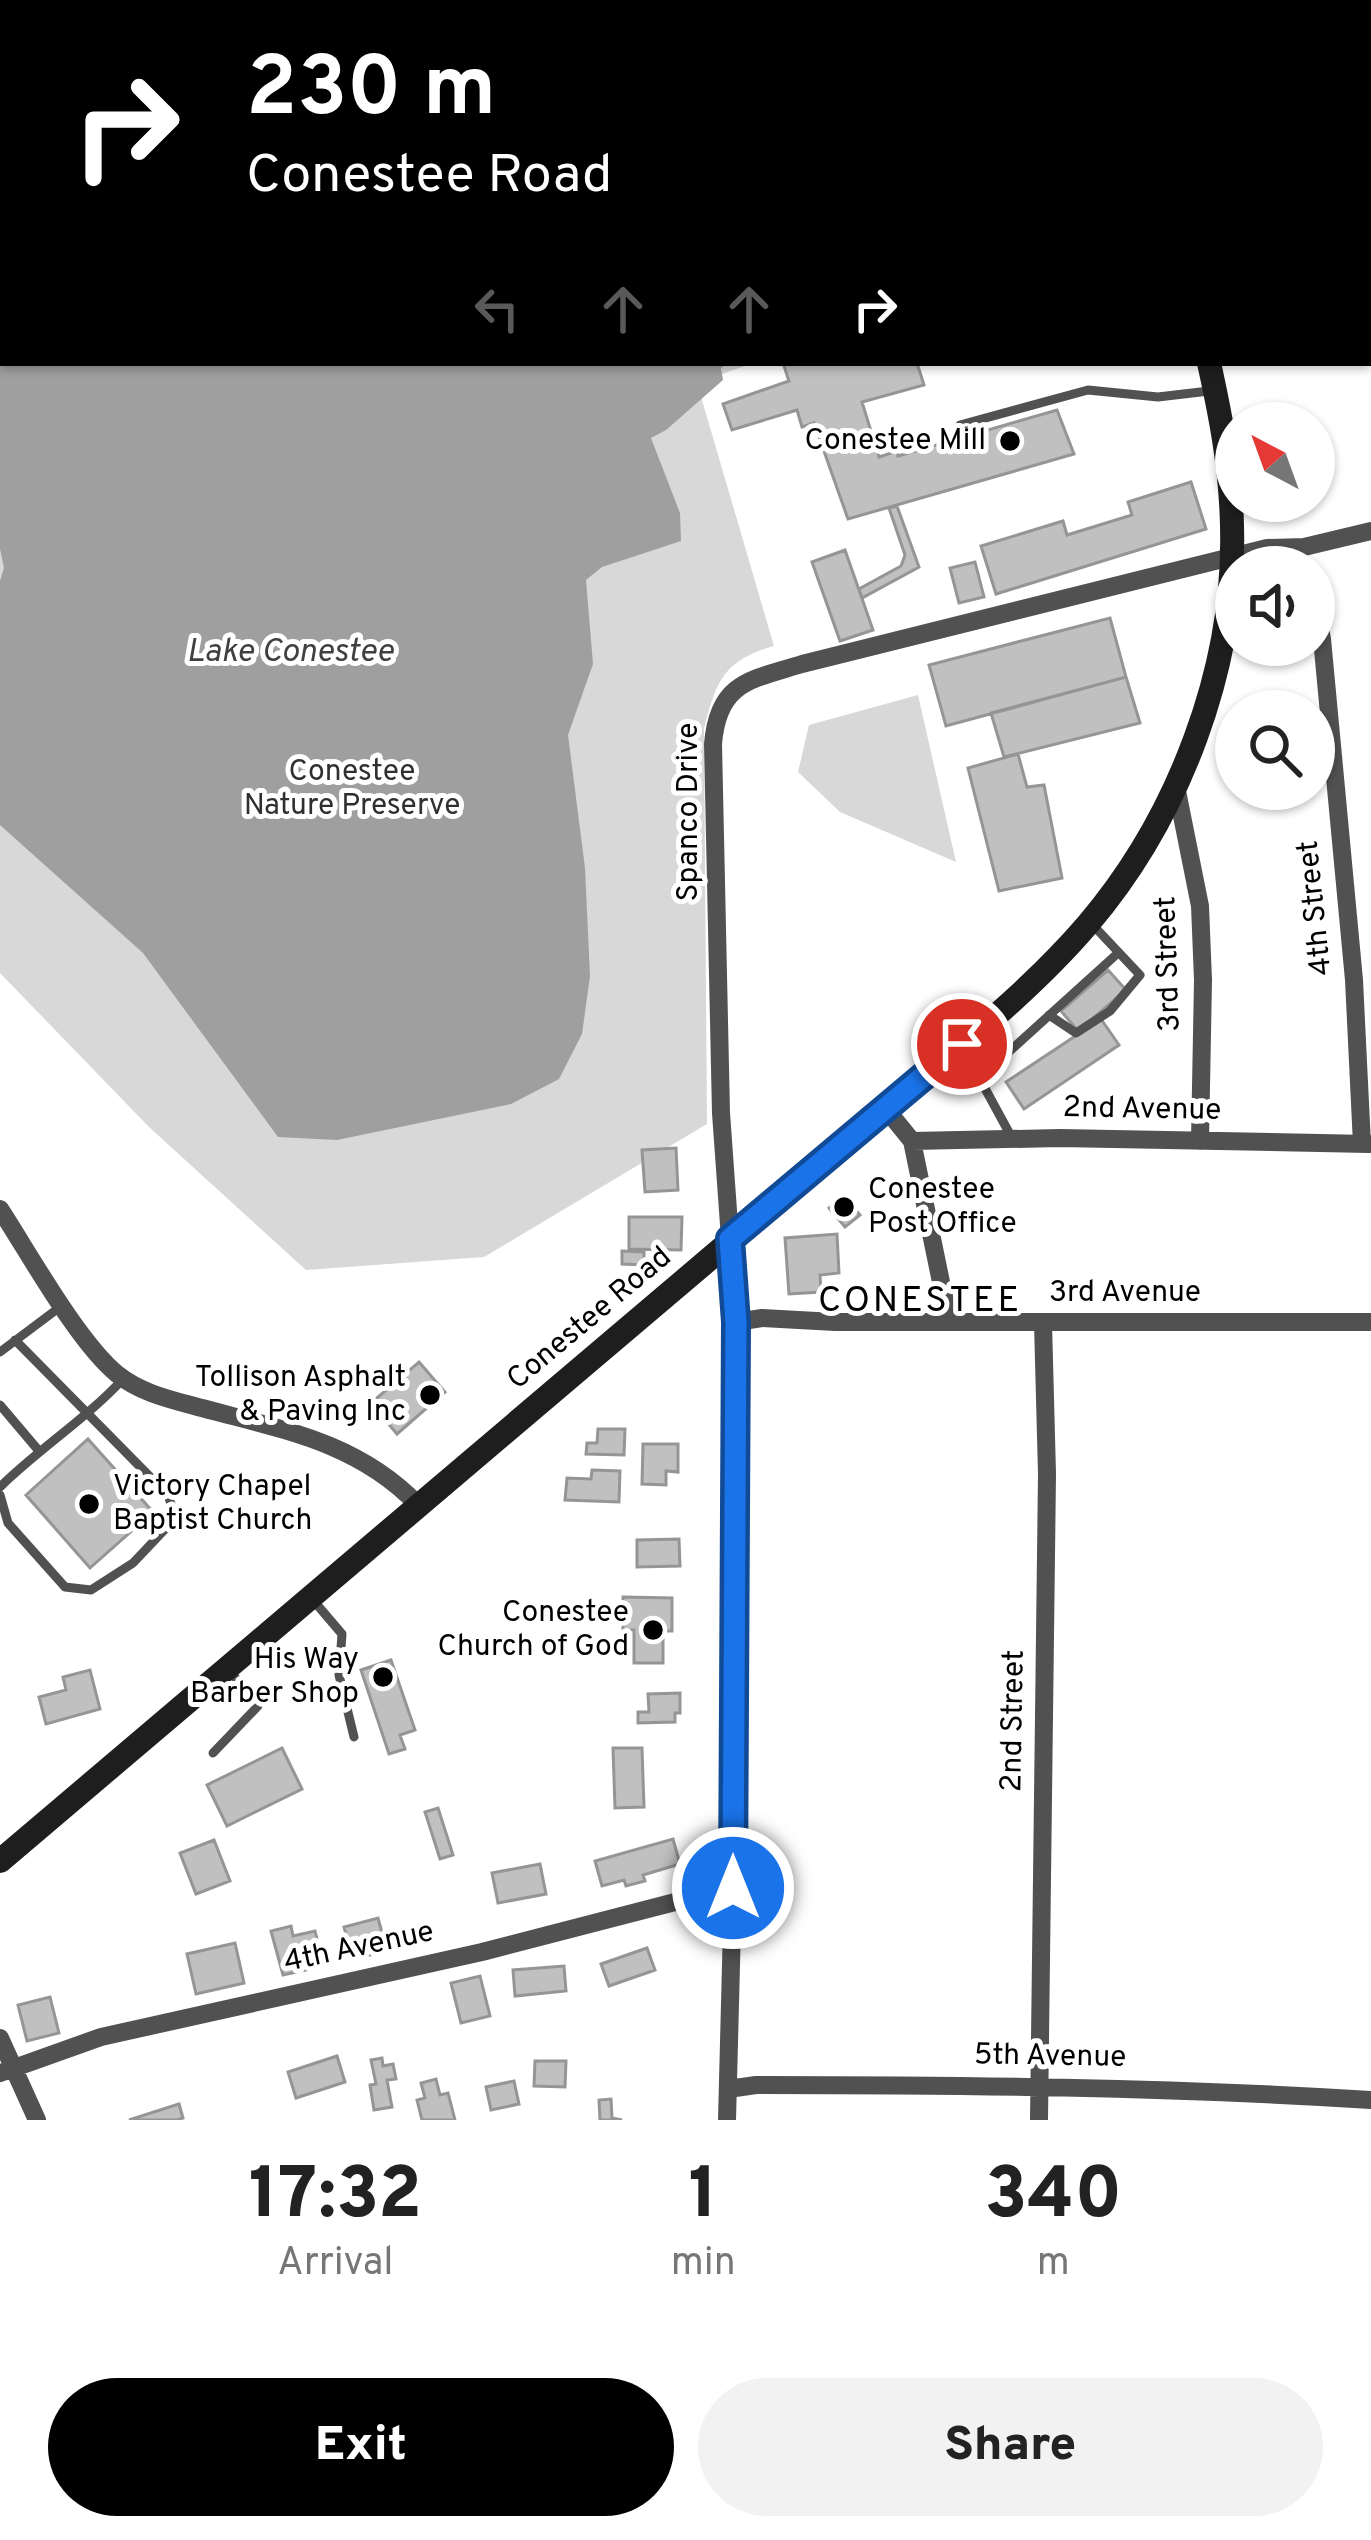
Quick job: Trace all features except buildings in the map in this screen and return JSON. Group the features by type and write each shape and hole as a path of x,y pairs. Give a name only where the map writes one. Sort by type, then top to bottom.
{"main road":[{"name":"Conestee Road","path":"1210,366 1228,472 1231,546"},
{"name":"Conestee Road","path":"0,1861 1018,995 1090,922 1144,844 1175,786 1216,666"}],"street":[{"path":"1308,546 1371,531"},
{"name":"Spanco Drive","path":"730,1239 721,1113 713,744 715,720 724,700 742,683 802,664 1215,563"},
{"name":"4th Street","path":"1325,666 1367,1144"},
{"name":"3rd Street","path":"1175,786 1201,906 1200,1141"},
{"path":"886,1109 912,1141 949,1321"},
{"name":"2nd Avenue","path":"912,1141 1012,1138 1367,1144"},
{"path":"0,1209 102,1359 124,1378 157,1396 349,1452 393,1479 417,1504"},
{"path":"727,2120 736,1322 730,1239"},
{"name":"3rd Avenue","path":"736,1322 762,1318 1371,1322"},
{"name":"2nd Street","path":"1039,2120 1046,1474 1043,1323"},
{"name":"4th Avenue","path":"7,2071 101,2036 482,1952 733,1888"},
{"path":"0,2038 7,2071 37,2120"},
{"name":"5th Avenue","path":"728,2089 756,2085 1040,2087 1371,2100"}],"lane":[{"path":"960,425 1088,389 1158,397 1215,390"},
{"path":"1049,1015 1076,1034 1110,1011 1140,975 1090,922"},
{"path":"981,1076 1118,952"},
{"path":"962,1044 1012,1138"},
{"path":"0,1352 64,1304"},
{"path":"15,1340 88,1416 168,1495 172,1510 170,1524 133,1562 91,1590 65,1587 8,1523 0,1491 27,1460 88,1416 124,1378"},
{"path":"0,1405 39,1450"},
{"path":"309,1596 343,1634 339,1675 353,1737"},
{"path":"213,1753 258,1706 226,1667"}],"green space":[{"name":"Lake Conestee","path":"0,366 745,366 697,383 774,646 744,658 725,675 704,729 707,1124 484,1257 306,1270 149,1127 0,973"},
{"path":"918,695 956,862 840,812 798,772 809,725"}],"water":[{"name":"Lake Conestee","path":"0,366 723,366 723,380 651,438 680,513 681,541 602,567 586,580 593,664 568,735 585,868 590,976 582,1034 559,1079 511,1104 337,1140 278,1137 143,953 0,825 0,581 4,568 0,549"}],"place":[{"name":"Conestee Mill","path":"1010,441"},
{"name":"Conestee Post Office","path":"844,1207"},
{"name":"Tollison Asphalt & Paving Inc","path":"430,1395"},
{"name":"Victory Chapel Baptist Church","path":"89,1504"},
{"name":"Conestee Church of God","path":"653,1630"},
{"name":"His Way Barber Shop","path":"383,1677"}],"district":[{"name":"CONESTEE","path":"920,1302"}],"route":[{"path":"733,1888 736,1322 730,1239 962,1044"}],"park label":[{"name":"Conestee Nature Preserve","path":"352,789"}]}
